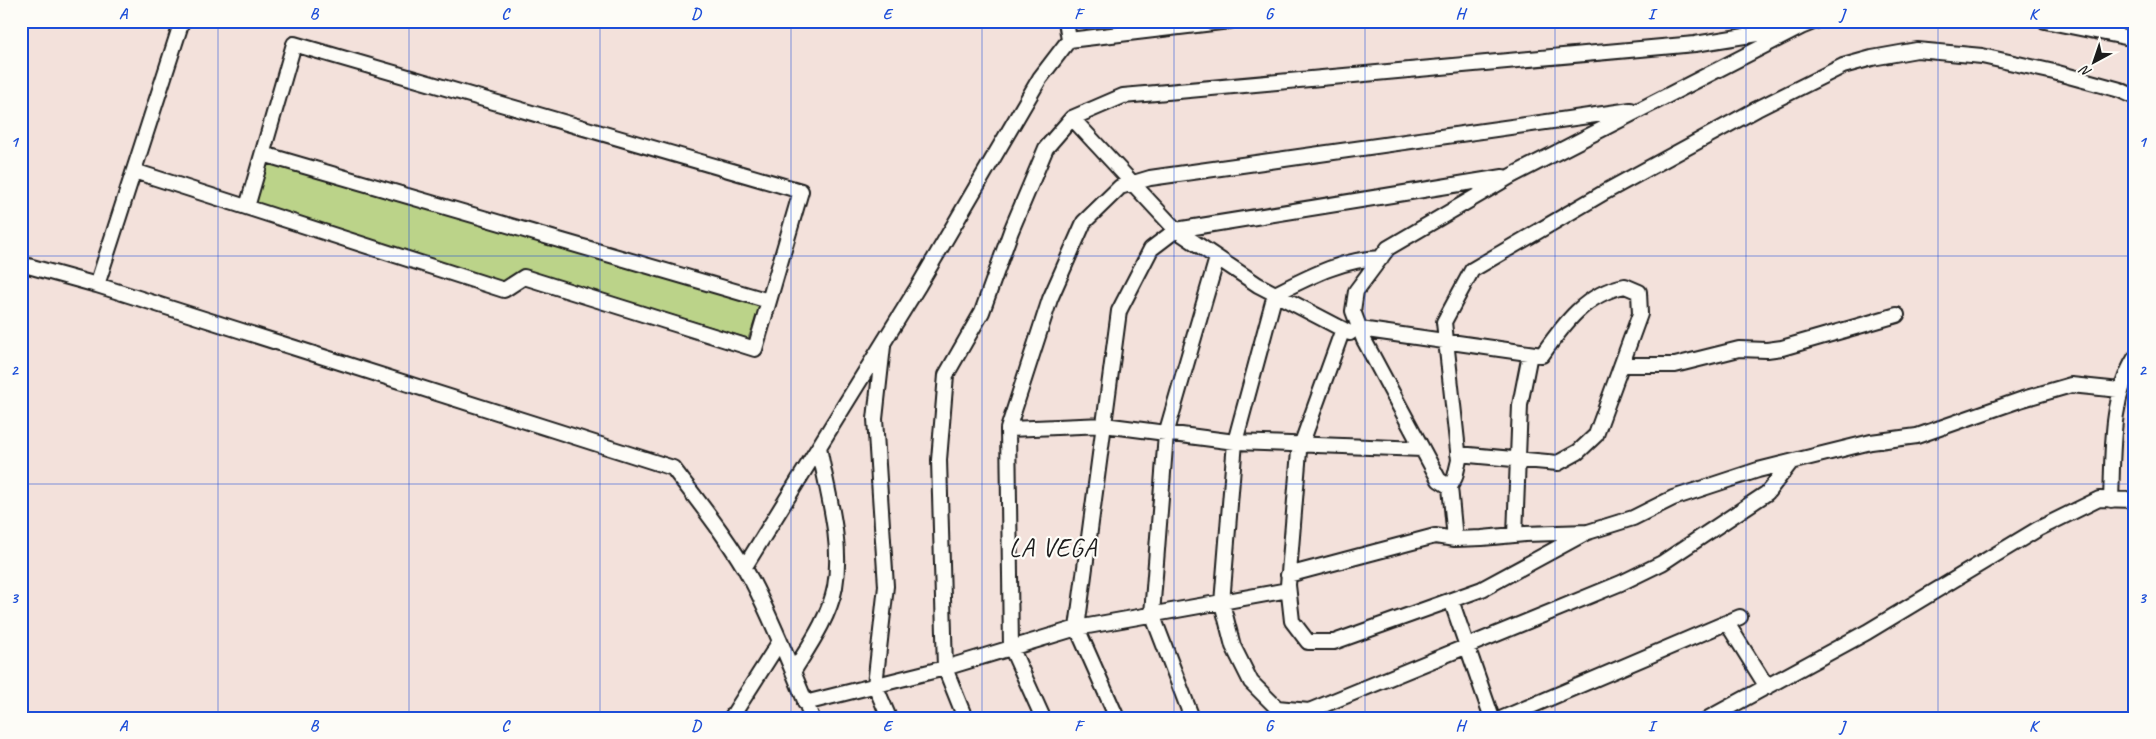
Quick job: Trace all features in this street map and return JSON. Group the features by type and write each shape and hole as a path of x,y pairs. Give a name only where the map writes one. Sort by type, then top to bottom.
{"street":[{"path":"97,285 182,21"},
{"path":"1066,21 1069,40"},
{"path":"744,568 924,276 1040,78 1069,40 1230,21"},
{"path":"1450,487 1439,480 1362,334 1353,311 1356,291 1388,248 1511,176 1641,108 1816,21"},
{"path":"2045,21 2135,39"},
{"path":"965,718 945,668 939,460 946,375 982,312 1011,231 1046,148 1072,118 1123,96 1695,44 1801,27"},
{"path":"134,171 504,290 524,278 755,349 800,191 294,44 247,207"},
{"path":"1455,539 1450,487 1455,477 1458,454 1444,322 1472,270 1605,192 1706,137 1843,66 1872,58 1917,50 1982,56 2054,72 2120,90 2135,97"},
{"path":"1043,718 1011,647 1008,429 1050,299 1084,222 1120,187 1150,178 1641,108"},
{"path":"1072,118 1131,184 1176,230 1275,294 1343,329 1362,334 1446,342 1542,355 1558,333 1596,295 1625,286 1639,292 1640,314 1596,435 1578,452 1558,463 1458,454"},
{"path":"263,154 769,300"},
{"path":"1117,718 1077,628 1119,311 1151,249 1176,230 1511,176"},
{"path":"1192,718 1152,614 1166,434 1217,258"},
{"path":"1381,258 1362,259 1322,270 1275,294 1235,442 1222,603 1233,646 1251,682 1277,708 1309,711 1620,583 1662,563 1767,493 1791,462"},
{"path":"21,264 97,285 673,468 724,536 744,568 780,641 812,718"},
{"path":"1622,364 1675,365 1739,348 1767,350 1782,348 1897,315"},
{"path":"1343,329 1299,452 1288,590 1292,621 1308,642 1334,642 1482,589 1588,532 1633,518 1673,498 1758,470 1871,442 1917,436 2023,399 2071,385 2120,390"},
{"path":"883,343 875,419 886,586 875,684 890,718"},
{"path":"1515,535 1520,405 1530,354"},
{"path":"2111,500 2120,390 2135,358"},
{"path":"1008,429 1104,425 1235,442 1422,449"},
{"path":"793,672 819,629 834,587 837,539 819,447"},
{"path":"1709,718 1867,632 2038,529 2099,499 2135,500"},
{"path":"1288,575 1435,536 1455,539 1588,532"},
{"path":"806,703 875,684 945,668 1077,628 1288,590"},
{"path":"1451,600 1492,718"},
{"path":"1503,718 1740,617"},
{"path":"1727,623 1766,687"},
{"path":"731,718 780,641"}],"green space":[{"path":"268,160 761,305 748,338 525,270 504,282 254,202"}],"district":[{"name":"LA VEGA","path":"1053,547"}]}
